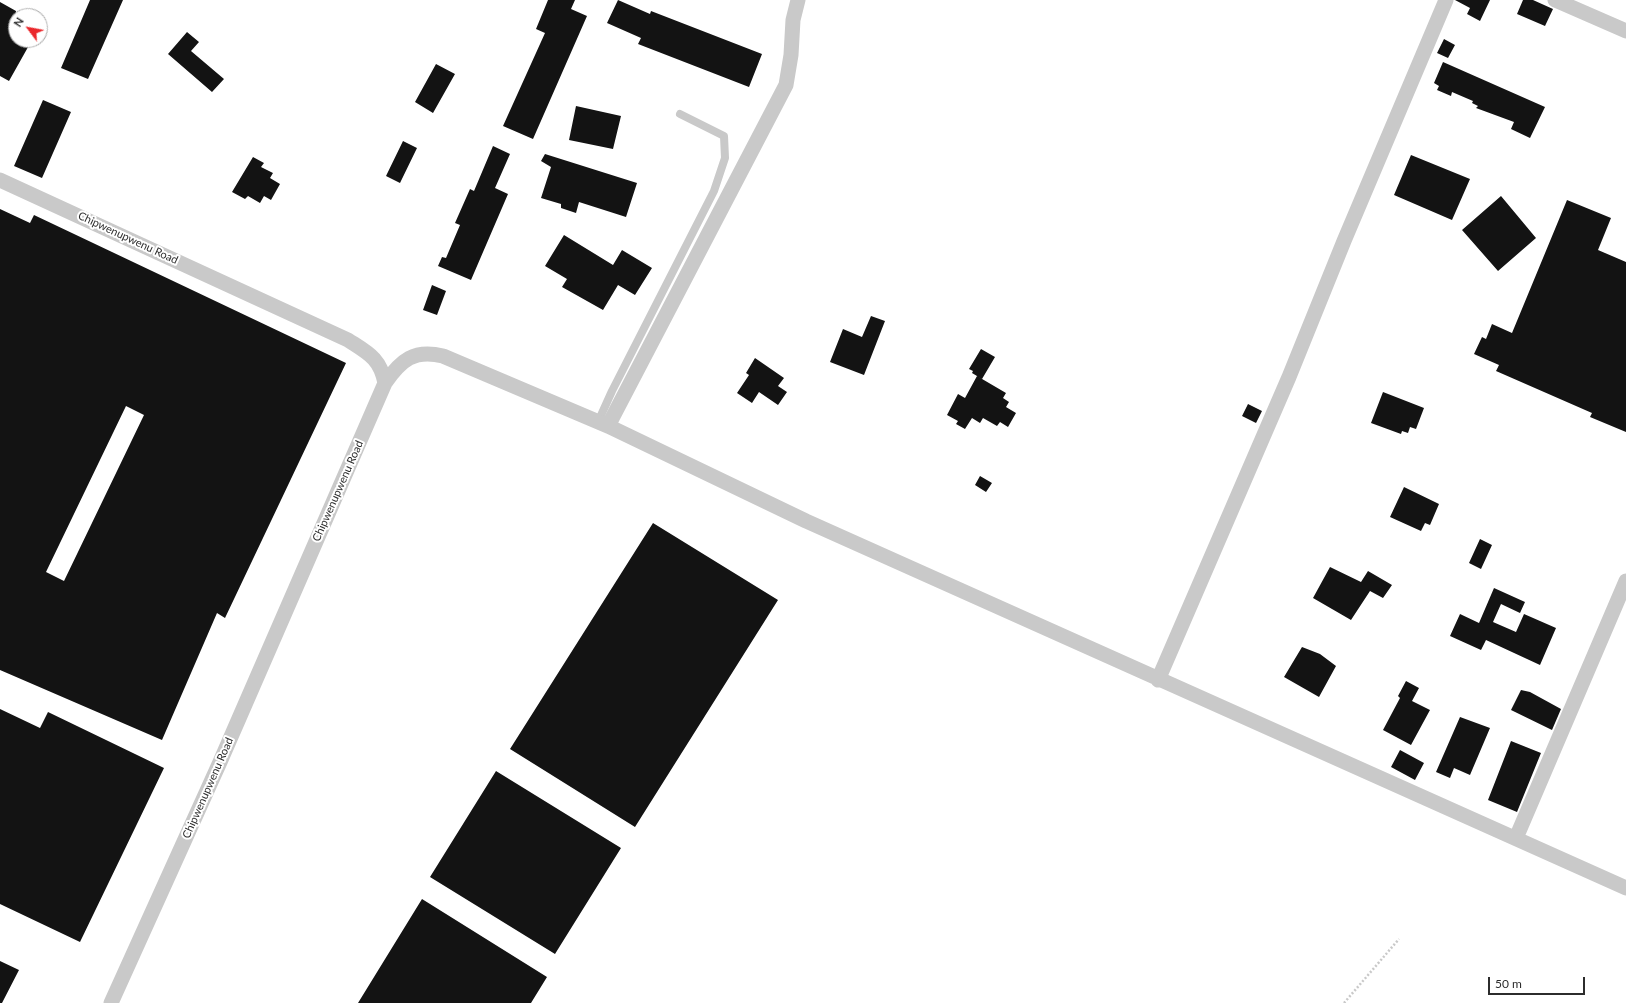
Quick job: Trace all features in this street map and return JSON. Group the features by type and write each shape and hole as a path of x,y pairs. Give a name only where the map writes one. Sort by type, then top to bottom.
{"street":[{"path":"603,424 786,85 791,55 793,20 798,0"},
{"path":"1158,680 1289,377 1344,241 1446,0"},
{"path":"1555,0 1626,31"},
{"name":"Chipwenupwenu Road","path":"0,180 348,340 371,355 380,365 385,384 220,762 111,1003"},
{"path":"385,384 402,362 415,355 430,353 443,356 603,424 806,521 1158,680 1626,888"},
{"path":"1516,838 1626,581"}],"lane":[{"path":"603,424 612,391 714,191 725,158 724,136 680,114"}],"path":[{"path":"1344,1003 1399,939"}],"building":[{"path":"90,0 123,0 88,79 61,68"},
{"path":"548,0 575,0 571,9 587,16 533,139 503,126 545,33 536,29"},
{"path":"618,0 650,14 651,11 762,54 749,87 638,44 641,38 607,23"},
{"path":"1455,0 1490,0 1480,21 1467,14 1470,8"},
{"path":"1523,0 1533,0 1553,9 1545,26 1517,14"},
{"path":"0,2 11,8 8,8 8,48 28,48 9,81 0,76"},
{"path":"187,32 199,42 191,51 224,79 212,92 168,54"},
{"path":"1444,39 1455,45 1448,58 1437,53"},
{"path":"1443,62 1545,107 1530,138 1511,129 1514,122 1476,108 1478,106 1472,103 1473,101 1452,92 1451,96 1437,90 1439,86 1434,83"},
{"path":"436,64 455,74 433,113 415,102"},
{"path":"43,100 71,112 42,178 14,166"},
{"path":"576,106 621,116 613,149 569,140"},
{"path":"403,141 417,148 400,183 386,176"},
{"path":"493,146 510,154 495,188 508,194 471,280 438,266 442,257 446,258 460,225 455,223 470,189 474,191"},
{"path":"545,154 637,183 626,217 579,202 576,213 561,208 561,204 541,198 551,167 541,161"},
{"path":"1411,155 1470,179 1452,220 1394,195"},
{"path":"253,157 264,163 261,167 273,173 270,178 280,184 271,200 264,196 260,203 248,196 245,199 232,192"},
{"path":"1501,196 1536,238 1498,271 1462,230"},
{"path":"1567,200 1611,218 1598,250 1626,262 1626,432 1590,417 1592,413 1496,371 1499,365 1474,354 1482,337 1486,339 1492,324 1512,333"},
{"path":"0,209 30,223 34,215 346,363 225,618 217,613 162,740 0,670","holes":["126,406 144,415 64,581 46,572"]},
{"path":"564,235 613,265 622,250 652,268 635,295 618,285 603,310 562,287 567,279 545,266"},
{"path":"432,285 446,291 437,315 423,310"},
{"path":"871,316 885,321 864,375 830,362 843,329 862,337"},
{"path":"981,349 995,357 982,379 972,373 973,371 969,369"},
{"path":"755,358 784,378 778,386 787,392 778,405 759,392 752,403 737,393 749,375 746,373"},
{"path":"977,376 1006,393 1003,398 1009,402 1006,407 1016,413 1008,427 1000,422 997,426 983,418 980,423 972,418 965,429 956,424 958,421 947,415 958,394 965,398"},
{"path":"1383,392 1424,408 1416,429 1410,427 1408,433 1402,431 1401,434 1371,423"},
{"path":"1248,404 1262,411 1256,423 1242,416"},
{"path":"980,476 992,483 986,492 975,485"},
{"path":"1404,487 1439,504 1430,525 1425,523 1421,531 1390,517"},
{"path":"653,523 778,600 635,827 510,749"},
{"path":"1480,539 1492,545 1481,569 1469,563"},
{"path":"1330,567 1361,582 1368,571 1392,585 1383,598 1370,591 1351,620 1313,598"},
{"path":"1494,588 1525,602 1520,613 1501,604 1493,622 1516,632 1524,614 1556,628 1540,665 1486,640 1481,650 1450,636 1460,614 1479,623"},
{"path":"1302,647 1320,654 1336,666 1319,697 1284,677"},
{"path":"1406,681 1419,688 1412,701 1430,710 1411,745 1383,730 1400,698 1398,696"},
{"path":"1521,690 1530,692 1561,709 1552,730 1511,710"},
{"path":"0,709 40,728 48,712 164,768 80,942 0,904"},
{"path":"1460,717 1490,728 1470,775 1454,768 1450,778 1436,772"},
{"path":"1511,741 1541,753 1517,812 1488,800"},
{"path":"1400,750 1424,763 1415,780 1391,767"},
{"path":"496,771 621,848 555,954 430,877"},
{"path":"422,899 547,977 531,1003 358,1003"},
{"path":"0,961 19,970 2,1003 0,1003"}]}
